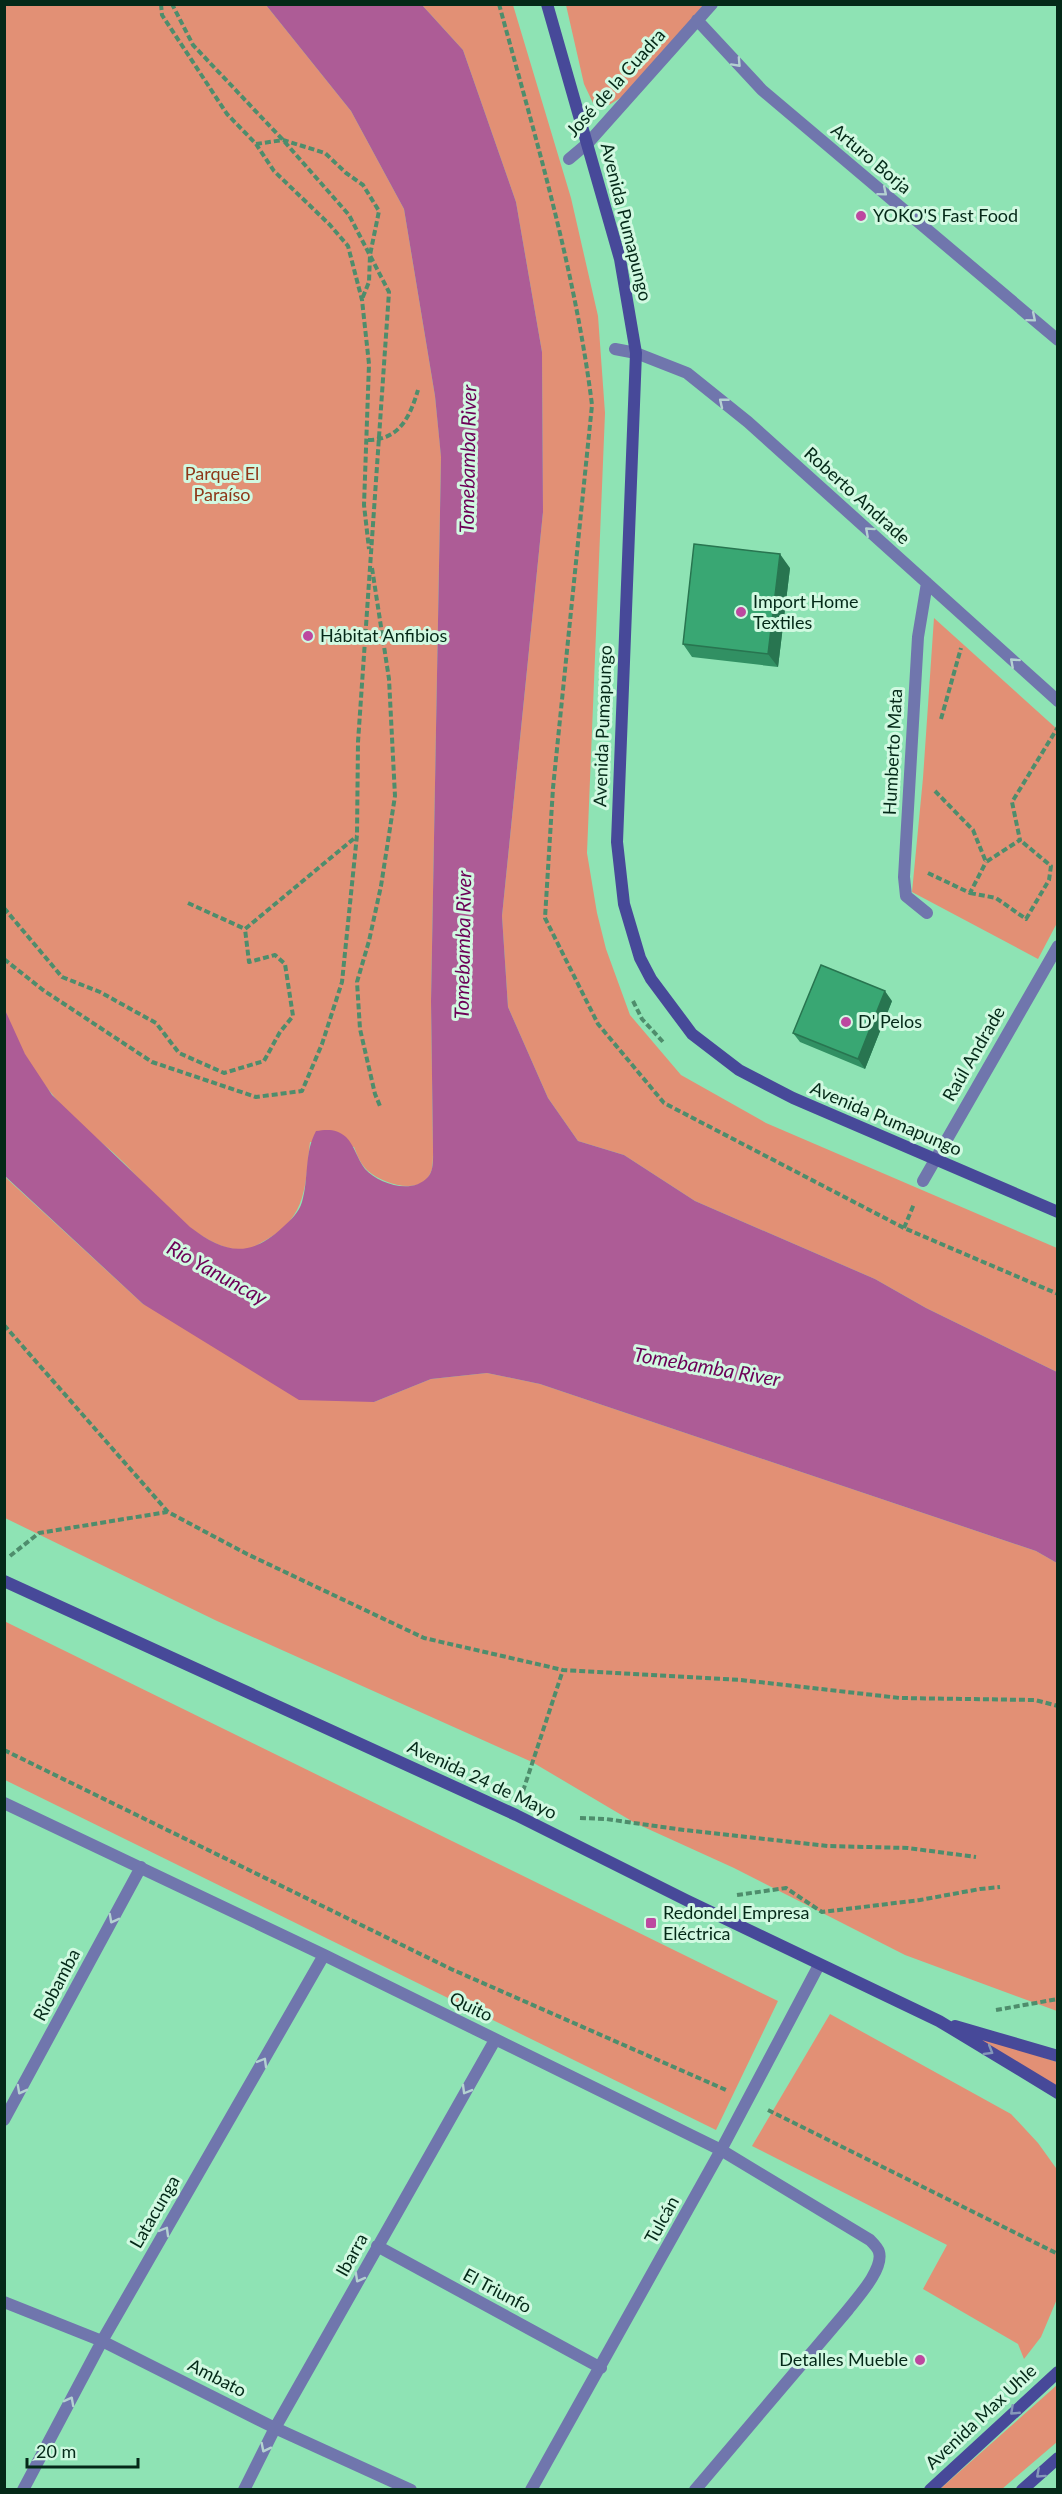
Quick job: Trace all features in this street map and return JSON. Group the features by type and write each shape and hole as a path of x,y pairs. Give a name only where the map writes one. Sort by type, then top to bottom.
{"main road":[{"name":"Avenida Pumapungo","path":"547,4 620,259 636,353 617,842 624,904 640,958 651,979 692,1034 739,1070 793,1098 1058,1212"},
{"name":"Avenida 24 de Mayo","path":"4,1581 516,1815 819,1965 939,2021 1057,2094"},
{"name":"Avenida 24 de Mayo","path":"939,2021 1058,2056"},
{"name":"Avenida Max Uhle","path":"930,2490 1058,2372"},
{"path":"1022,2490 1058,2457"}],"street":[{"name":"José de la Cuadra","path":"570,159 588,143 712,4"},
{"name":"Arturo Borja","path":"697,20 762,90 1058,340"},
{"name":"Roberto Andrade","path":"615,349 636,353 687,373 748,422 1058,701"},
{"name":"Humberto Mata","path":"927,583 918,638 904,877 906,896 927,913"},
{"name":"Raúl Andrade","path":"923,1181 1058,946"},
{"name":"Quito","path":"4,1803 324,1955 721,2150 870,2240 879,2251 879,2264 870,2281 695,2490"},
{"name":"Riobamba","path":"4,2121 141,1867"},
{"name":"Latacunga","path":"23,2490 102,2341 324,1955"},
{"name":"Tulcán","path":"531,2490 721,2150 819,1965"},
{"name":"Ibarra","path":"244,2490 275,2428 495,2040"},
{"name":"El Triunfo","path":"377,2246 600,2368"},
{"name":"Ambato","path":"4,2302 102,2341 275,2428 411,2490"}],"path":[{"path":"161,4 162,15 227,114 256,144 274,171 330,225 348,246 362,300 369,364 364,505 389,679 395,796 381,886 357,982 360,1029 375,1094 380,1106"},
{"path":"4,959 43,990 152,1062 256,1097 302,1091 322,1044 342,982 357,835 358,742 389,292 349,215 283,140 193,45 172,4"},
{"path":"499,4 544,169 585,350 592,405 553,788 545,918 598,1024 664,1102 904,1228 1058,1294"},
{"path":"256,144 283,140 325,153 363,185 379,211 370,255 369,282 362,300"},
{"path":"368,440 378,440 387,436 408,418 418,390"},
{"path":"939,722 970,622"},
{"path":"926,861 927,873 970,893 996,898 1026,918 1050,880 1051,866 1020,840 1012,802 1058,727"},
{"path":"930,785 973,830 986,862"},
{"path":"245,929 357,835"},
{"path":"970,893 986,862 1020,840"},
{"path":"188,903 245,929"},
{"path":"4,908 63,977 100,992 156,1023 179,1053 224,1073 264,1061 280,1032 293,1016 285,964 275,955 249,962 245,929"},
{"path":"632,999 642,1019 670,1050"},
{"path":"4,1325 168,1512 247,1554 424,1638 563,1670 741,1680 900,1698 1035,1700 1058,1706"},
{"path":"4,1560 39,1533 168,1512"},
{"path":"516,1815 563,1670"},
{"path":"4,1750 451,1969 747,2099 1058,2254"},
{"path":"572,1817 606,1819 828,1846 908,1848 976,1857"},
{"path":"730,1895 786,1888 822,1912 1000,1887"}],"green space":[{"path":"700,4 703,6 625,95 609,105 593,103 584,84 566,5"},
{"name":"Parque El Paraíso","path":"4,5 266,5 351,111 404,209 435,396 441,456 431,1001 432,1169 428,1178 421,1183 412,1186 393,1184 368,1171 361,1163 354,1147 310,1142 305,1185 297,1210 280,1231 246,1250 229,1248 195,1231 178,1218 118,1157 82,1126 36,1073 18,1042 5,1010"},
{"path":"422,5 513,5 571,198 598,316 605,413 587,853 597,913 606,949 630,1015 681,1075 766,1123 1057,1248 1057,1372 926,1308 875,1279 695,1201 624,1155 578,1141 548,1098 508,1007 502,916 543,512 542,352 516,202 463,50"},
{"path":"934,618 1057,729 1057,923 1038,959 912,892 923,778"},
{"path":"4,1176 143,1304 374,1402 431,1379 487,1373 540,1384 1036,1551 1057,1563 1057,2011 905,1955 734,1868 635,1823 532,1762 217,1621 5,1518"},
{"path":"4,1621 778,2001 716,2130 5,1780"},
{"path":"830,2014 1011,2114 1038,2143 1056,2168 1057,2299 1041,2337 1024,2359 1018,2344 923,2289 947,2245 752,2146"},
{"path":"967,2033 1057,2062 1057,2088"},
{"path":"1057,2385 1057,2442 1002,2489 940,2489"}],"water":[{"path":"266,5 422,5 463,50 516,202 542,352 543,512 502,916 508,1007 548,1098 578,1141 624,1155 695,1201 875,1279 926,1308 1057,1372 1057,1563 1036,1551 540,1384 487,1373 431,1379 374,1402 299,1400 143,1304 5,1176 5,1010 25,1054 52,1095 190,1227 202,1236 225,1247 248,1248 259,1244 271,1237 294,1216 302,1202 308,1157 316,1131 332,1130 343,1134 352,1144 365,1169 387,1183 413,1185 428,1177 432,1168 431,1001 441,457 435,396 404,209 351,111"}],"building":[{"name":"Import Home Textiles","path":"694,544 780,554 768,654 683,644"},
{"name":"D' Pelos","path":"821,965 885,991 858,1059 793,1033"}],"place":[{"name":"YOKO'S Fast Food","path":"861,216"},
{"name":"Import Home Textiles","path":"741,612"},
{"name":"Hábitat Anfibios","path":"308,636"},
{"name":"D' Pelos","path":"846,1022"},
{"name":"Redondel Empresa Eléctrica","path":"651,1923"},
{"name":"Detalles Mueble","path":"920,2360"}],"water label":[{"name":"Tomebamba River","path":"468,459"},
{"name":"Tomebamba River","path":"463,945"},
{"name":"Río Yanuncay","path":"217,1273"},
{"name":"Tomebamba River","path":"707,1367"}]}
